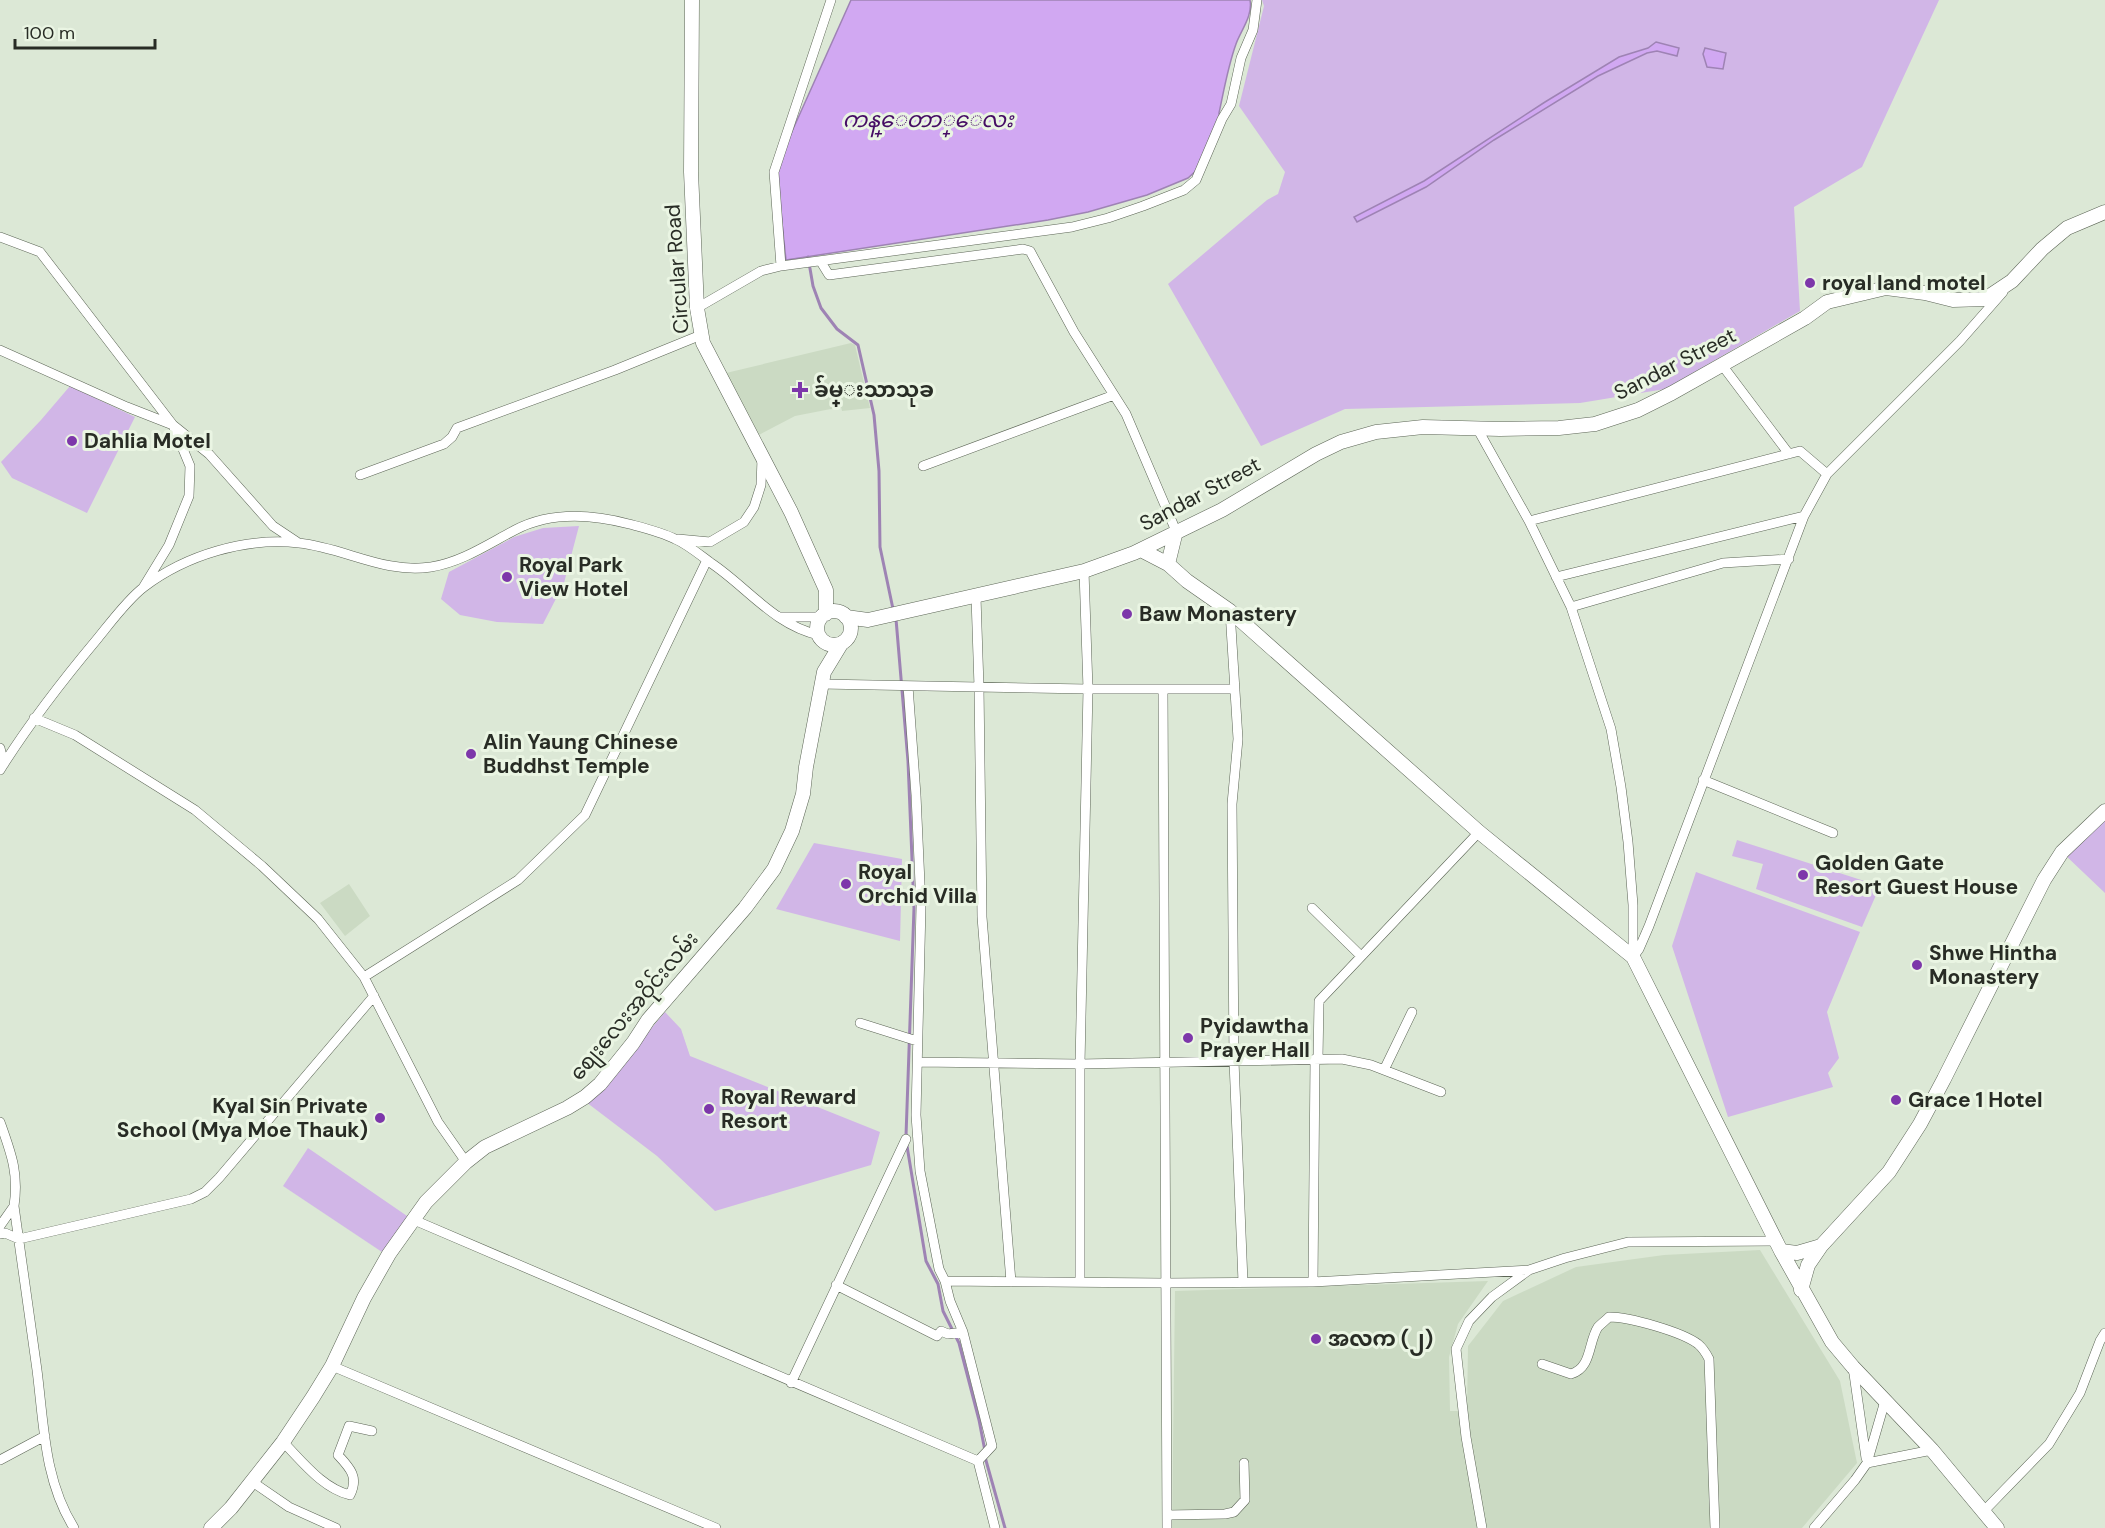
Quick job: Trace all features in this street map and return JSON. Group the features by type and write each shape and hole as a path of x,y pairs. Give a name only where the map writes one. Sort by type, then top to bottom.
{"street":[{"name":"Circular Road","path":"692,0 692,172 697,308 701,335 708,355 748,428 826,590 824,616"},
{"path":"781,266 774,172 831,0"},
{"path":"697,308 761,271 781,266 1072,227 1108,218 1184,190 1196,180 1222,119 1231,104 1241,58 1253,30 1257,0"},
{"name":"Sandar Street","path":"868,620 1084,571 1141,550 1222,510 1316,454 1341,442 1376,432 1423,428 1559,428 1594,424 1638,410 1805,318 1827,302 1886,288 1953,300 1984,298 2012,281 2042,249 2067,228 2105,212"},
{"path":"0,237 40,252 173,425 209,454 273,526 298,543"},
{"path":"821,262 829,275 1023,249 1030,251 1074,332 1126,414 1176,531 1168,564"},
{"path":"1633,957 1649,926 1804,516 1827,474 1960,341 2012,281"},
{"path":"360,475 444,444 457,428 487,415 615,370 701,335"},
{"path":"0,350 173,425 190,466 189,496 169,545 142,588 34,717 2,767"},
{"path":"1722,365 1789,454"},
{"path":"923,466 1114,395"},
{"path":"1477,428 1529,521 1571,607 1611,729 1621,788 1633,905 1633,957"},
{"path":"1529,521 1800,451 1827,474"},
{"path":"142,588 182,564 210,554 258,542 298,543 327,548 393,567 431,567 461,559 518,528 552,517 588,515 628,524 676,539 710,542 744,522 754,507 761,484 762,459"},
{"path":"1556,577 1804,516"},
{"path":"676,539 764,607 792,626 820,637 830,645 845,639 868,620"},
{"path":"1141,550 1168,564 1187,581 1230,611 1479,832 1633,957 1778,1246 1832,1342 1932,1450 1997,1528"},
{"path":"1571,607 1723,563 1789,559"},
{"path":"364,977 518,879 585,815 706,560"},
{"path":"1080,1281 1080,1064 1088,689 1084,571"},
{"path":"822,678 845,639 850,625 826,590"},
{"path":"976,597 982,917 1011,1282"},
{"path":"1230,611 1238,739 1232,804 1234,1061 1242,1282"},
{"path":"780,616 824,616 838,612 844,616 868,620"},
{"path":"822,678 818,623 824,616"},
{"path":"822,678 896,686 1234,689"},
{"name":"စျေးလေးအဝိုင်းလမ်း","path":"211,1528 231,1508 283,1442 333,1366 364,1298 389,1254 426,1202 466,1162 485,1147 567,1108 600,1084 648,1020 745,908 774,869 792,831 803,794 822,678"},
{"path":"907,686 916,795 921,906 916,1041 918,1062 916,1115 920,1171 939,1269 962,1332 992,1446 979,1459"},
{"path":"1163,689 1167,1528"},
{"path":"34,717 75,735 195,810 262,866 318,918 364,977 438,1122 466,1162"},
{"path":"0,748 2,767"},
{"path":"1703,780 1833,833"},
{"path":"1801,1290 1808,1265 1821,1246 1889,1172 1920,1124 2044,880 2062,852 2105,811"},
{"path":"1312,1282 1319,1001 1479,832"},
{"path":"1312,908 1361,957"},
{"path":"0,1234 5,1233 19,1239 191,1199 205,1192 374,996"},
{"path":"1384,1070 1412,1012"},
{"path":"860,1023 916,1041"},
{"path":"918,1062 1080,1064 1342,1059 1371,1065 1441,1092"},
{"path":"0,1122 16,1170 17,1186 14,1206 48,1464 56,1492 74,1528"},
{"path":"791,1383 906,1139"},
{"path":"0,1226 14,1206"},
{"path":"414,1220 791,1383 979,1459"},
{"path":"945,1281 1312,1282 1529,1270 1628,1242 1778,1246 1797,1252 1821,1246"},
{"path":"1482,1528 1466,1437 1456,1349 1468,1321 1492,1297 1529,1270"},
{"path":"837,1285 937,1336 941,1331 948,1334 962,1332"},
{"path":"1542,1364 1571,1374 1576,1373 1587,1359 1598,1328 1609,1317 1646,1323 1696,1342 1705,1350 1709,1359 1715,1528"},
{"path":"1983,1512 2049,1444 2080,1393 2105,1333"},
{"path":"333,1366 711,1527"},
{"path":"1853,1367 1867,1463"},
{"path":"1814,1528 1867,1463 1885,1401"},
{"path":"283,1442 323,1481 340,1492 350,1495 354,1487 353,1472 338,1455 349,1426 372,1431"},
{"path":"0,1460 45,1436"},
{"path":"1867,1463 1932,1450"},
{"path":"979,1459 995,1528"},
{"path":"1168,1515 1234,1512 1245,1500 1244,1464"},
{"path":"251,1481 289,1507 336,1528"}],"shaded area":[{"path":"1262,0 1939,0 1862,167 1794,207 1800,311 1665,389 1580,403 1345,409 1261,446 1168,284 1267,200 1278,194 1285,172 1239,106 1264,6"},
{"name":"ခ်မ္းသာသုခ","path":"851,343 855,345 870,408 842,411 841,407 795,416 757,436 726,373"},
{"name":"Dahlia Motel","path":"70,386 135,417 87,513 12,478 1,462"},
{"name":"Royal Park View Hotel","path":"579,526 564,583 543,624 497,622 460,615 441,599 449,572 514,537 543,528"},
{"path":"2105,814 2105,893 2064,854"},
{"name":"Golden Gate Resort Guest House","path":"1737,840 1880,886 1862,927 1756,889 1763,864 1732,856"},
{"name":"Royal Orchid Villa","path":"814,843 902,859 900,941 776,909"},
{"path":"1696,872 1860,932 1827,1012 1839,1058 1828,1073 1833,1087 1728,1117 1672,946"},
{"path":"349,884 370,916 345,936 320,903"},
{"name":"Royal Reward Resort","path":"665,1012 681,1029 690,1056 880,1132 871,1165 715,1211 657,1156 586,1102 600,1090"},
{"path":"308,1148 410,1218 385,1254 283,1186"},
{"path":"1760,1250 1840,1381 1857,1463 1802,1528 1172,1528 1175,1291 1488,1281 1458,1324 1449,1357 1450,1411 1467,1411 1468,1346 1503,1301 1576,1267 1664,1255"}],"water":[{"name":"ကန္ေတာ္ေလး","path":"851,0 1250,0 1250,12 1228,69 1219,113 1220,123 1199,168 1188,178 1147,195 1088,212 786,260 776,167"},
{"path":"1656,42 1679,48 1677,56 1657,51 1647,53 1598,76 1494,140 1426,187 1357,222 1354,217 1424,181 1619,57 1648,48"},
{"path":"1705,48 1726,53 1723,69 1707,67 1703,54"}],"waterway":[{"path":"808,257 813,286 821,308 837,329 858,345 874,415 879,471 880,547 893,609"},
{"path":"896,619 908,761 914,908 906,1136"},
{"path":"907,1146 926,1261 938,1284 943,1311 959,1343 985,1451"},
{"path":"985,1457 1005,1528"}],"place":[{"name":"royal land motel","path":"1810,283"},
{"name":"ခ်မ္းသာသုခ","path":"800,390"},
{"name":"Dahlia Motel","path":"72,441"},
{"name":"Royal Park View Hotel","path":"507,577"},
{"name":"Baw Monastery","path":"1127,614"},
{"name":"Alin Yaung Chinese Buddhst Temple","path":"471,754"},
{"name":"Golden Gate Resort Guest House","path":"1803,875"},
{"name":"Royal Orchid Villa","path":"846,884"},
{"name":"Shwe Hintha Monastery","path":"1917,965"},
{"name":"Pyidawtha Prayer Hall","path":"1188,1038"},
{"name":"Grace 1 Hotel","path":"1896,1100"},
{"name":"Royal Reward Resort","path":"709,1109"},
{"name":"Kyal Sin Private School (Mya Moe Thauk)","path":"380,1118"},
{"name":"အလက (၂)","path":"1316,1339"}]}
